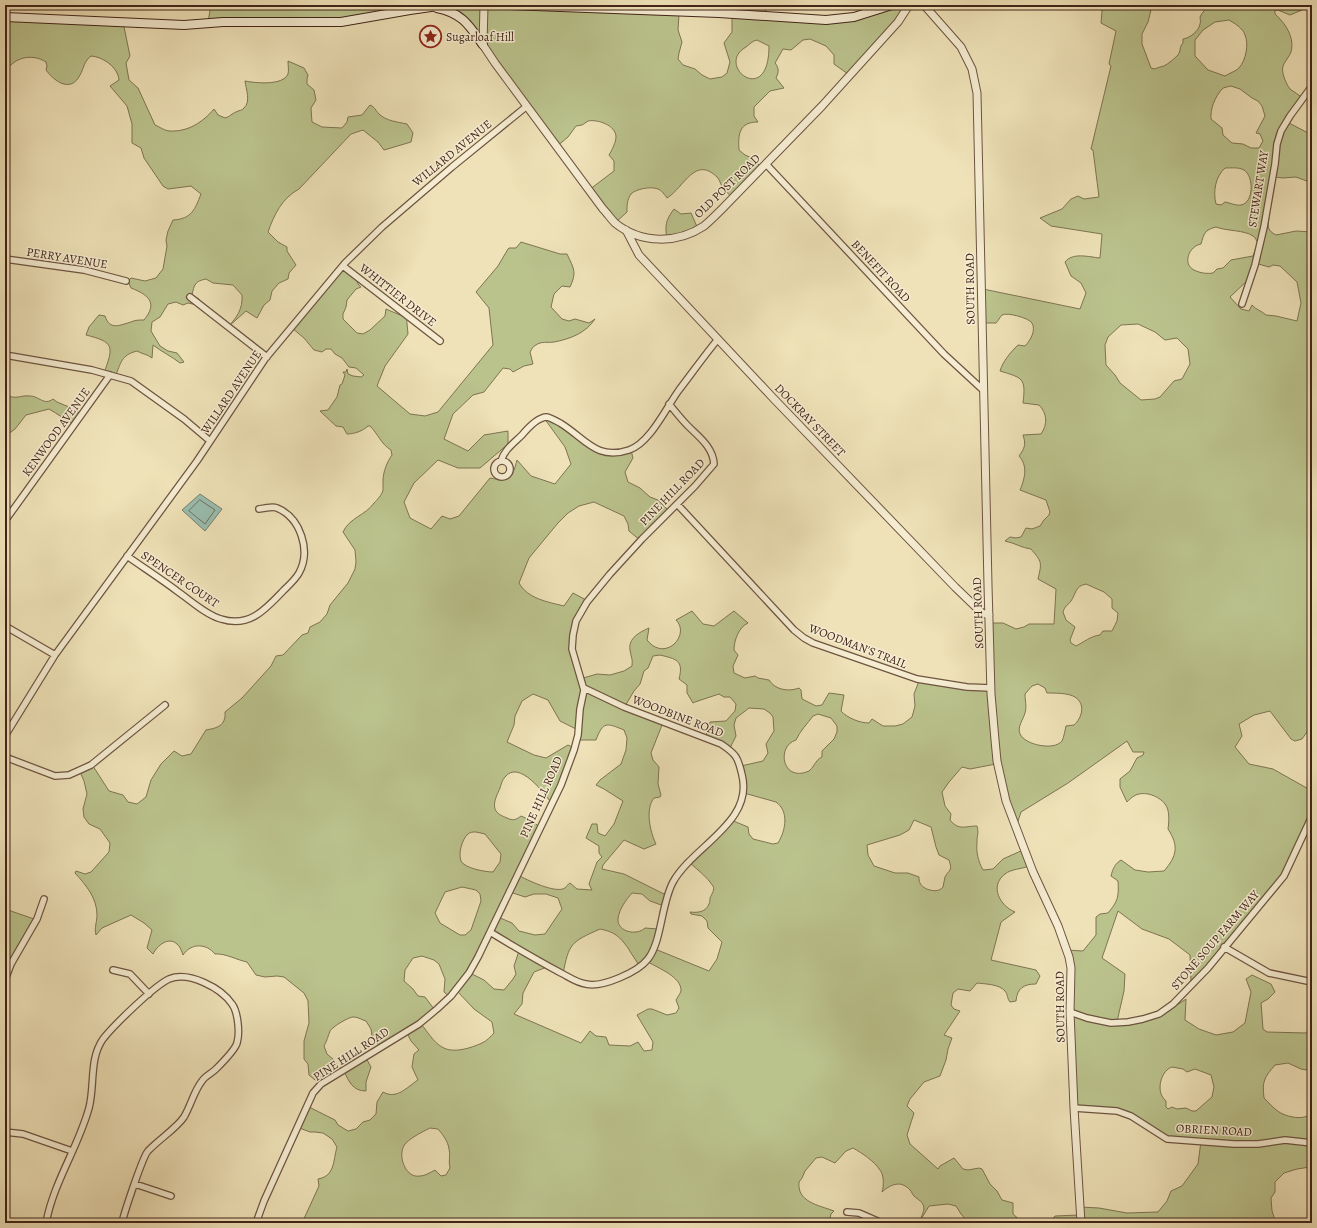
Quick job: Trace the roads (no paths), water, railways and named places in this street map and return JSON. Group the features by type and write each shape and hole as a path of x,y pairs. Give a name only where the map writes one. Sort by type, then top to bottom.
{"main road":[{"path":"5,17 184,24 223,22 341,22 446,5"},
{"path":"508,5 719,13 826,20 854,17 892,5"},
{"path":"430,7 447,10 456,14 465,21 483,45"}],"street":[{"path":"483,45 484,5"},
{"name":"OLD POST ROAD","path":"483,45 603,209 615,223 640,237 669,239 682,237 692,233 705,225 722,209 822,106 898,22 908,5"},
{"name":"SOUTH ROAD","path":"924,5 961,47 972,69 977,93 991,688 997,761 1006,801 1033,872 1058,926 1069,957 1071,968 1070,1012 1074,1108 1081,1223"},
{"name":"STEWART WAY","path":"1242,304 1255,265 1264,227 1279,137 1290,116 1312,86"},
{"name":"WILLARD AVENUE","path":"5,736 55,655 210,441 250,379 267,357 343,266 382,227 452,166 528,106"},
{"name":"BENEFIT ROAD","path":"766,164 944,354 983,390"},
{"name":"DOCKRAY STREET","path":"626,229 639,255 920,552 982,613 989,615"},
{"name":"PERRY AVENUE","path":"5,259 84,270 126,281"},
{"name":"WHITTIER DRIVE","path":"343,266 440,341"},
{"path":"190,297 267,357"},
{"path":"501,461 503,454 527,429 539,420 546,417 568,428 598,451 611,454 630,450 641,443 652,430 669,404 718,339"},
{"path":"5,355 58,363 131,381 184,419 210,441"},
{"name":"KENWOOD AVENUE","path":"5,521 110,375"},
{"name":"PINE HILL ROAD","path":"256,1223 264,1201 313,1094 321,1084 419,1024 451,996 469,973 490,932 551,806 568,767 578,735 584,688 572,649 576,621 587,602 610,574 714,464 714,457 707,445 669,404"},
{"name":"WOODMAN'S TRAIL","path":"677,504 794,630 804,638 813,643 917,679 953,685 991,688"},
{"name":"SPENCER COURT","path":"127,556 197,606 219,619 240,622 256,616 271,604 299,573 303,561 304,548 302,536 294,522 285,513 276,508 259,508"},
{"path":"5,626 55,655"},
{"name":"WOODBINE ROAD","path":"490,932 553,969 576,981 586,984 596,984 622,977 637,970 649,959 656,944 666,900 676,878 729,822 738,811 741,804 744,792 740,764 734,754 721,744 624,707 584,688"},
{"path":"5,757 55,776 69,775 91,765 165,705"},
{"name":"STONE SOUP FARM WAY","path":"1070,1012 1087,1018 1112,1023 1128,1022 1159,1014 1172,1004 1208,968 1284,876 1312,816"},
{"path":"5,980 11,964 37,920 44,899"},
{"path":"1224,947 1269,973 1312,982"},
{"path":"114,970 130,974 149,994"},
{"path":"46,1223 54,1192 80,1131 91,1099 94,1062 97,1050 116,1024 161,984 171,979 184,978 197,980 210,985 223,994 233,1004 237,1016 237,1043 216,1069 202,1080 183,1118 147,1152 122,1223"},
{"name":"OBRIEN ROAD","path":"1074,1108 1117,1111 1130,1116 1167,1139 1234,1144 1258,1144 1285,1140 1312,1143"},
{"path":"5,1132 22,1134 72,1151"},
{"path":"135,1184 171,1196"},
{"path":"847,1212 859,1213 882,1223"}],"water":[{"path":"200,494 222,509 205,531 182,510"}],"place":[{"name":"Sugarloaf Hill","path":"430,37"}]}
